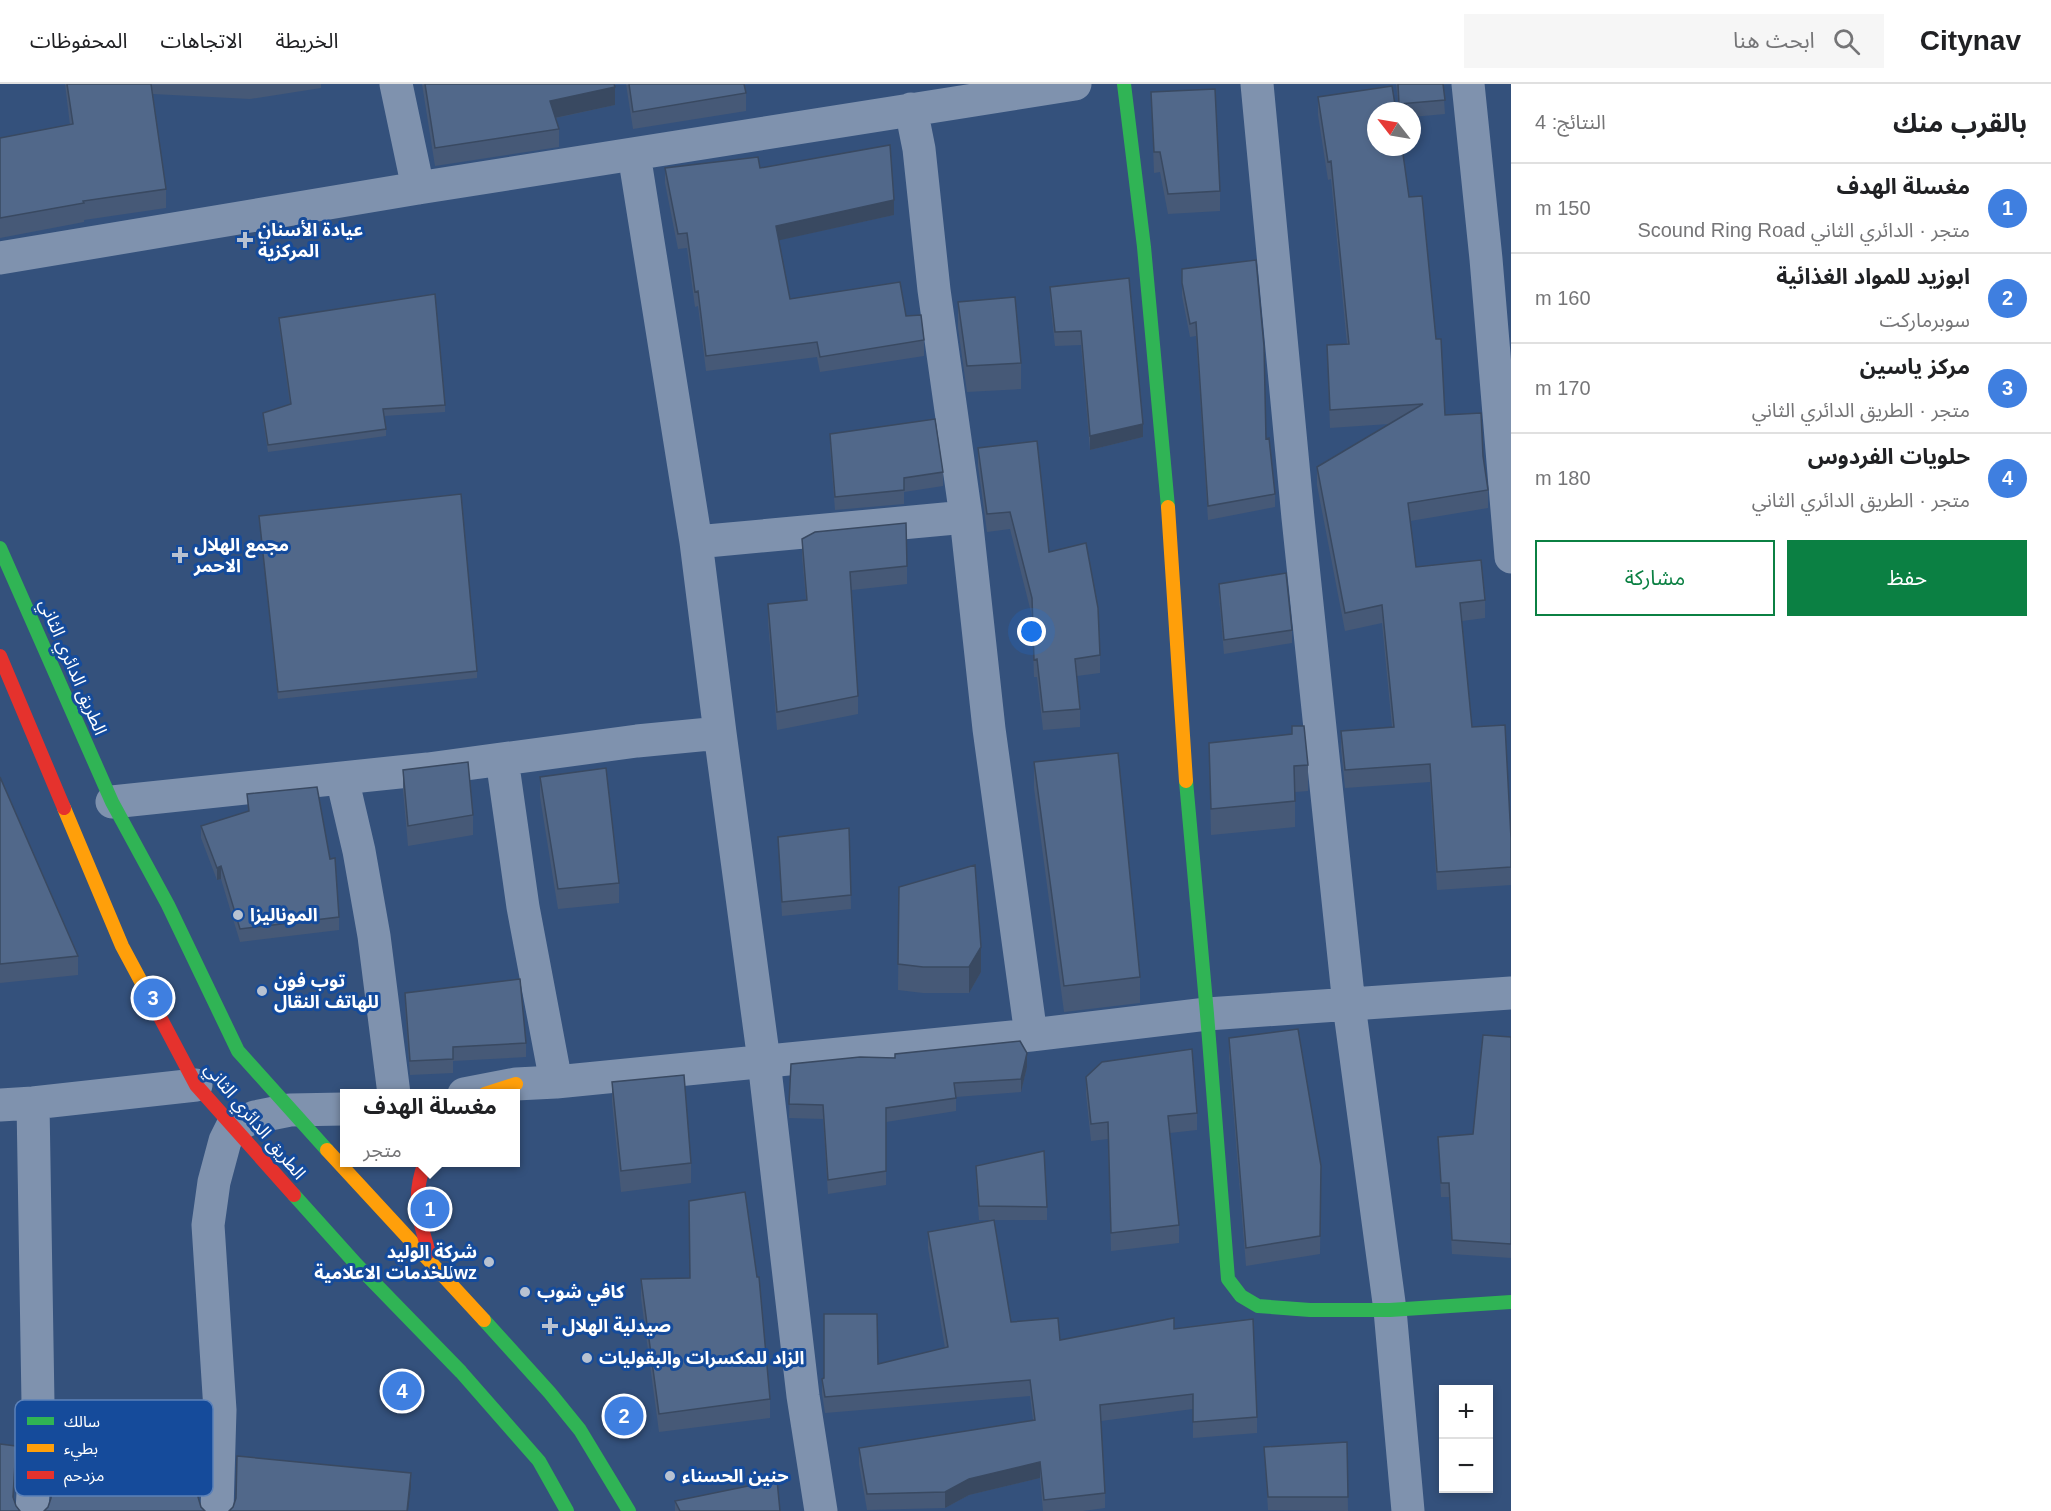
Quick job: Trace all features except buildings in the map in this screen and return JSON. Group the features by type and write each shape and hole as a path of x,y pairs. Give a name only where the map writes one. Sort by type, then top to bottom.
{"main road":[{"path":"1124,84 1144,247 1167,497 1182,695 1187,799 1228,1278 1241,1296 1258,1306 1310,1310 1390,1310 1511,1302"},
{"name":"الطريق الدائري الثاني","path":"0,548 112,802 168,904 238,1052 340,1163"},
{"name":"الطريق الدائري الثاني","path":"0,656 122,946 196,1085 356,1264 460,1372 539,1461 567,1511"},
{"path":"500,1089 516,1084"},
{"name":"الطريق الدائري الثاني","path":"344,1167 431,1260 550,1393 580,1430 628,1511"},
{"path":"423,1167 416,1186 416,1211 431,1260"}],"street":[{"path":"396,84 418,188"},
{"path":"0,258 418,188 1076,84"},
{"path":"1257,84 1298,518 1349,1005 1390,1310 1408,1511"},
{"path":"1468,84 1498,257 1511,557"},
{"path":"911,109 919,149 934,290 966,517 989,729 1031,1035"},
{"path":"634,154 696,542 764,1060 803,1396 821,1511"},
{"path":"696,542 966,517"},
{"path":"112,802 342,778 637,741 720,733"},
{"path":"502,759 523,907 556,1082"},
{"path":"342,778 359,851 374,936 393,1089"},
{"path":"490,1089 516,1084 1031,1035 1207,1014 1511,993"},
{"path":"0,1106 196,1085"},
{"path":"33,1104 38,1400"},
{"path":"217,1511 220,1410 208,1225 214,1182 225,1141 232,1127 255,1116 290,1110 340,1109"},
{"path":"32,1511 33,1496"}],"traffic: fast":[{"path":"1124,84 1144,247 1168,507"},
{"path":"0,548 112,802 168,905 238,1051 327,1150"},
{"path":"1186,781 1228,1279 1241,1296 1258,1306 1310,1310 1390,1310 1511,1302"},
{"path":"294,1195 356,1264 461,1372 539,1461 567,1511"},
{"path":"484,1320 580,1430 629,1511"}],"traffic: slow":[{"path":"1168,507 1186,781"},
{"path":"64,808 122,946 152,1002"},
{"path":"500,1089 516,1084"},
{"path":"327,1150 340,1164"},
{"path":"343,1167 484,1320"}],"traffic: jam":[{"path":"0,656 64,808"},
{"path":"152,1002 196,1085 294,1195"},
{"path":"423,1167 419,1186 418,1207 429,1252"}],"place":[{"name":"عيادة الأسنان المركزية","path":"245,240"},
{"name":"مجمع الهلال الاحمر","path":"180,555"},
{"name":"الموناليزا","path":"238,915"},
{"name":"توب فون للهاتف النقال","path":"262,991"},
{"name":"مركز ياسين","path":"153,998"},
{"name":"مغسلة الهدف","path":"430,1209"},
{"name":"شركة الوليد للخدمات الاعلاميةwz","path":"489,1262"},
{"name":"كافي شوب","path":"525,1292"},
{"name":"صيدلية الهلال","path":"550,1326"},
{"name":"الزاد للمكسرات والبقوليات","path":"587,1358"},
{"name":"حلويات الفردوس","path":"402,1391"},
{"name":"ابوزيد للمواد الغذائية","path":"624,1416"},
{"name":"حنين الحسناء","path":"670,1476"}]}
